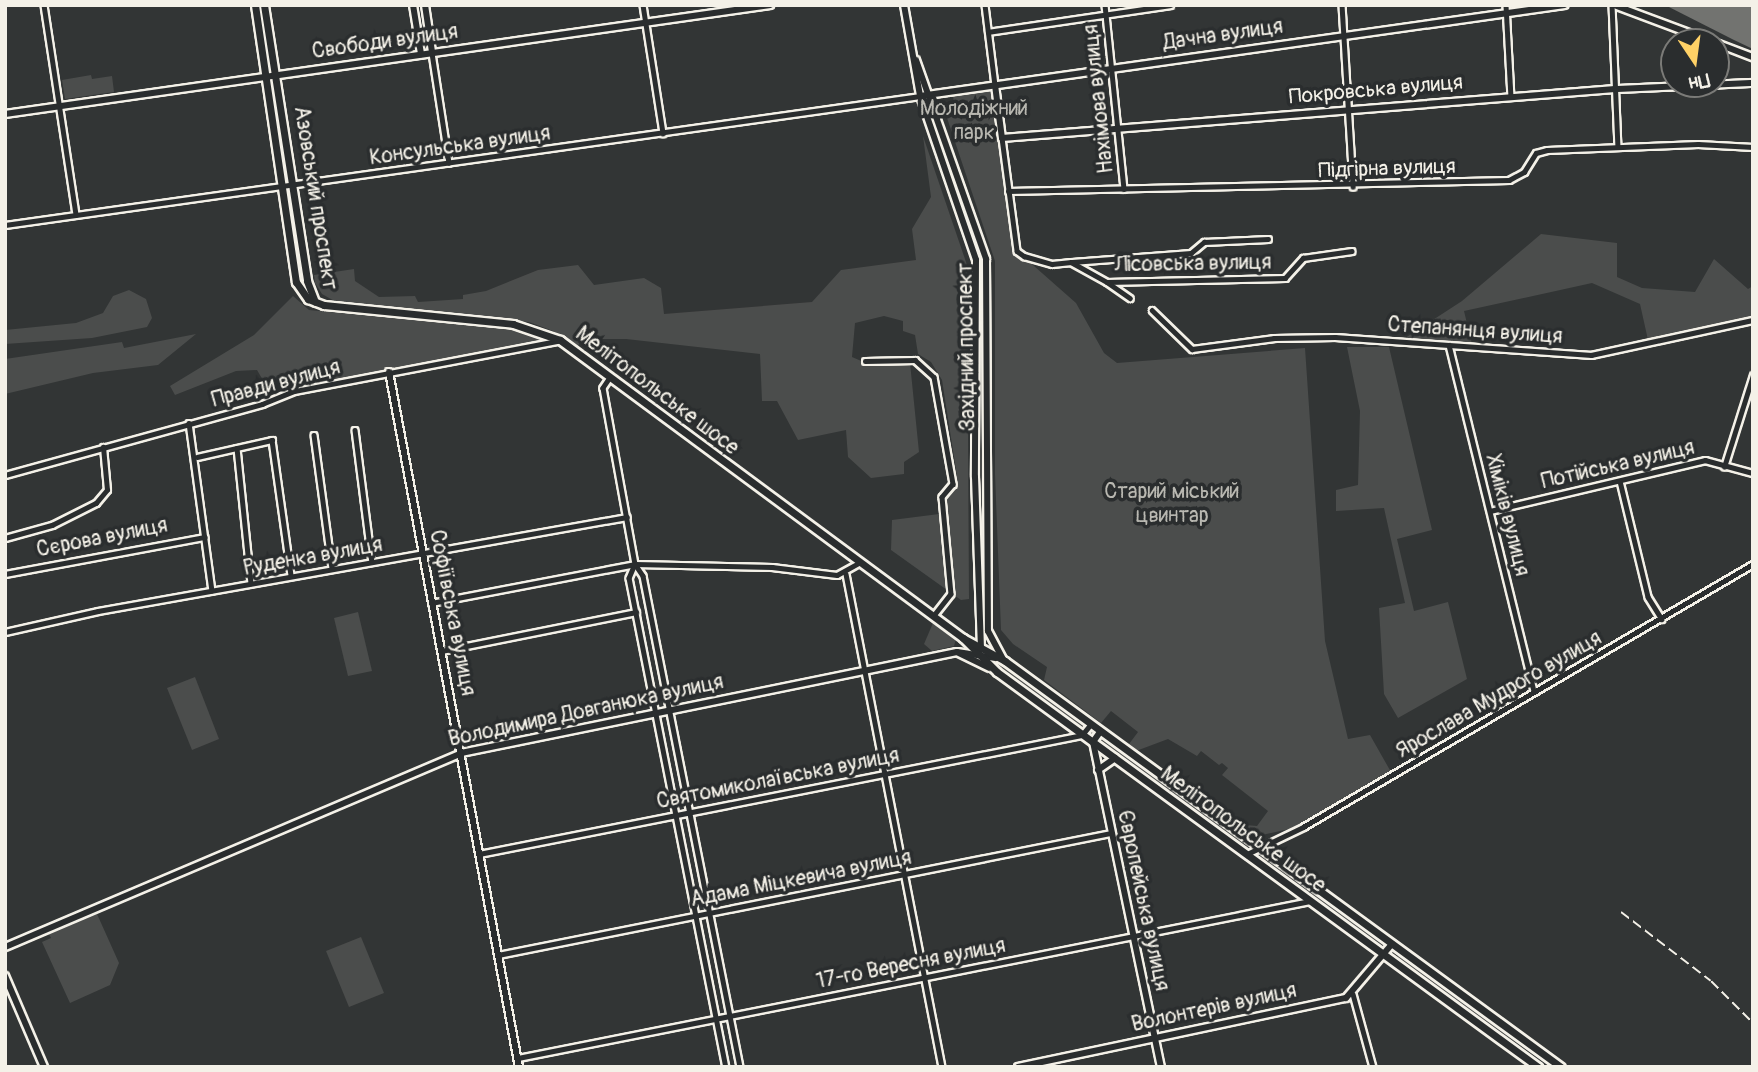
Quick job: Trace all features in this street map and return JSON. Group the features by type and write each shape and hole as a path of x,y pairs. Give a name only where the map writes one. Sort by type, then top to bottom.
{"main road":[{"name":"Азовський проспект","path":"255,5 296,282 316,302"},
{"name":"Азовський проспект","path":"264,5 307,281 316,302"},
{"path":"413,5 421,54"},
{"path":"425,5 432,52"},
{"name":"Свободи вулиця","path":"5,114 770,5"},
{"name":"Західний проспект","path":"904,5 919,96 976,260 978,630"},
{"name":"Дачна вулиця","path":"919,96 1344,36 1506,9 1565,5"},
{"path":"1613,5 1675,28"},
{"name":"Західний проспект","path":"909,41 986,259 988,631 1004,661"},
{"path":"1730,49 1753,57"},
{"name":"Покровська вулиця","path":"1002,138 1615,89 1753,83"},
{"path":"995,85 1002,138"},
{"name":"Мелітопольське шосе","path":"316,302 513,324 560,340 933,617 971,644 1004,661 1556,1066"},
{"name":"Софіївська вулиця","path":"390,372 519,1067"},
{"path":"957,652 971,644 978,630"},
{"path":"957,652 981,650 978,630"},
{"name":"Мелітопольське шосе","path":"981,650 997,672 1538,1067"},
{"path":"957,652 997,672"},
{"name":"Володимира Довганюка вулиця","path":"5,947 461,753 957,652"},
{"path":"1093,742 1100,732"},
{"name":"Європейська вулиця","path":"1093,742 1161,1067"},
{"path":"1098,769 1115,758"},
{"path":"1353,994 1392,944"},
{"path":"5,976 44,1067"},
{"name":"Волонтерів вулиця","path":"1018,1067 1337,1001 1353,994"}],"street":[{"path":"44,5 76,215"},
{"path":"643,5 663,133"},
{"path":"985,5 995,85"},
{"name":"Нахімова вулиця","path":"1105,5 1120,129 1124,189"},
{"path":"988,32 1170,5"},
{"path":"1342,5 1353,187"},
{"path":"1613,5 1618,147"},
{"path":"1506,9 1511,97"},
{"path":"432,52 449,163"},
{"name":"Консульська вулиця","path":"5,225 919,96"},
{"path":"1002,138 1008,191"},
{"name":"Підгірна вулиця","path":"1008,191 1353,187 1509,180 1524,172 1536,153 1618,147 1753,147"},
{"name":"Лісовська вулиця","path":"1008,191 1017,251 1052,264 1191,253 1204,242 1268,239"},
{"name":"Лісовська вулиця","path":"1071,262 1107,282 1285,278 1303,258 1352,251"},
{"path":"1107,282 1130,298"},
{"name":"Степанянця вулиця","path":"1152,310 1192,349 1274,338 1449,345 1591,355 1753,320"},
{"name":"Правди вулиця","path":"5,475 298,390 560,340"},
{"name":"Хіміків вулиця","path":"1449,345 1534,692"},
{"path":"865,361 915,359 934,377 953,484 942,497 951,594 933,617"},
{"path":"1724,467 1753,375"},
{"path":"609,379 603,388 635,564 643,576 671,710 740,1067"},
{"path":"190,423 197,457 212,590"},
{"path":"355,430 372,562"},
{"path":"314,435 332,569"},
{"path":"197,457 272,440 291,576"},
{"path":"5,538 52,525 96,503 107,489 103,447"},
{"path":"237,448 251,583"},
{"name":"Потійська вулиця","path":"1490,511 1704,460 1753,473"},
{"path":"1619,481 1648,597 1662,619"},
{"name":"Руденка вулиця","path":"5,632 212,590 627,517"},
{"name":"Сєрова вулиця","path":"5,574 205,537"},
{"path":"431,603 635,564 846,574 859,563"},
{"path":"635,564 629,578 726,1067"},
{"name":"Ярослава Мудрого вулиця","path":"1246,855 1662,619 1753,564"},
{"path":"846,574 942,1067"},
{"path":"441,651 636,612"},
{"path":"1083,735 1090,725"},
{"name":"Святомиколаївська вулиця","path":"479,853 1083,735"},
{"name":"Адама Міцкевича вулиця","path":"498,955 1111,834"},
{"name":"17-го Вересня вулиця","path":"518,1058 1311,901"},
{"path":"1353,994 1373,1067"}],"green space":[{"path":"91,75 92,79 112,76 114,92 65,99 62,80"},
{"name":"Старий міський цвинтар","path":"993,89 1017,251 1076,303 1104,353 1117,363 1305,348 1325,641 1348,739 1370,735 1391,772 1294,828 1262,835 1244,832 1245,825 1257,826 1268,811 1222,775 1228,768 1222,763 1219,765 1201,751 1197,756 1168,739 1136,751 1129,744 1138,732 1111,711 1101,723 1044,680 1047,667 1013,644 1001,630 995,474 995,261 943,106 954,104 953,95"},
{"path":"930,108 983,260 985,627 978,476 979,259"},
{"path":"923,136 967,265 969,599 961,600 891,550 892,520 947,513 945,497 956,487 957,476 942,380 931,362 918,354 915,335 903,331 903,321 884,316 855,323 852,357 866,363 910,363 919,452 904,462 904,474 871,478 848,457 846,430 798,440 777,401 762,401 760,354 626,339 581,339 578,346 590,358 553,331 529,322 338,303 322,294 315,283 314,275 354,269 355,281 379,297 415,296 418,302 463,299 463,295 486,291 538,270 578,265 594,285 644,278 661,288 664,314 812,302 841,270 916,260 912,229 931,197"},
{"path":"1541,234 1617,243 1617,277 1642,288 1695,292 1714,259 1748,289 1753,286 1753,318 1648,340 1640,304 1592,283 1464,311 1472,344 1402,340 1462,301"},
{"path":"129,290 146,299 152,318 147,327 92,338 5,344 5,330 76,323 103,313 113,296"},
{"path":"293,296 309,310 510,329 547,340 296,388 286,381 264,382 257,370 236,371 175,395 170,386 254,335"},
{"path":"196,334 158,365 93,373 5,394 5,359 122,342 124,348"},
{"path":"1347,347 1389,347 1432,530 1397,539 1414,611 1448,602 1467,679 1398,718 1384,694 1379,608 1405,603 1384,508 1336,511 1336,490 1358,485 1360,411"},
{"path":"358,612 372,671 348,676 334,618"},
{"path":"933,623 956,639 954,646 932,651 924,644"},
{"path":"998,661 1083,724 1083,727 995,666"},
{"path":"195,677 219,739 192,750 167,688"},
{"path":"1103,738 1243,841 1243,844 1100,743"},
{"path":"1261,854 1385,944 1385,947 1258,858"},
{"path":"97,914 119,963 110,985 70,1003 42,942 51,938 49,934"},
{"path":"361,937 384,993 349,1007 326,951"},
{"path":"1400,954 1550,1064 1551,1067 1396,958"}],"shaded area":[{"path":"1665,5 1753,5 1753,49 1730,38 1730,28 1710,28"}],"railway":[{"path":"1621,912 1711,981 1753,1023"}],"park label":[{"name":"Молодіжний парк","path":"974,121"}]}
